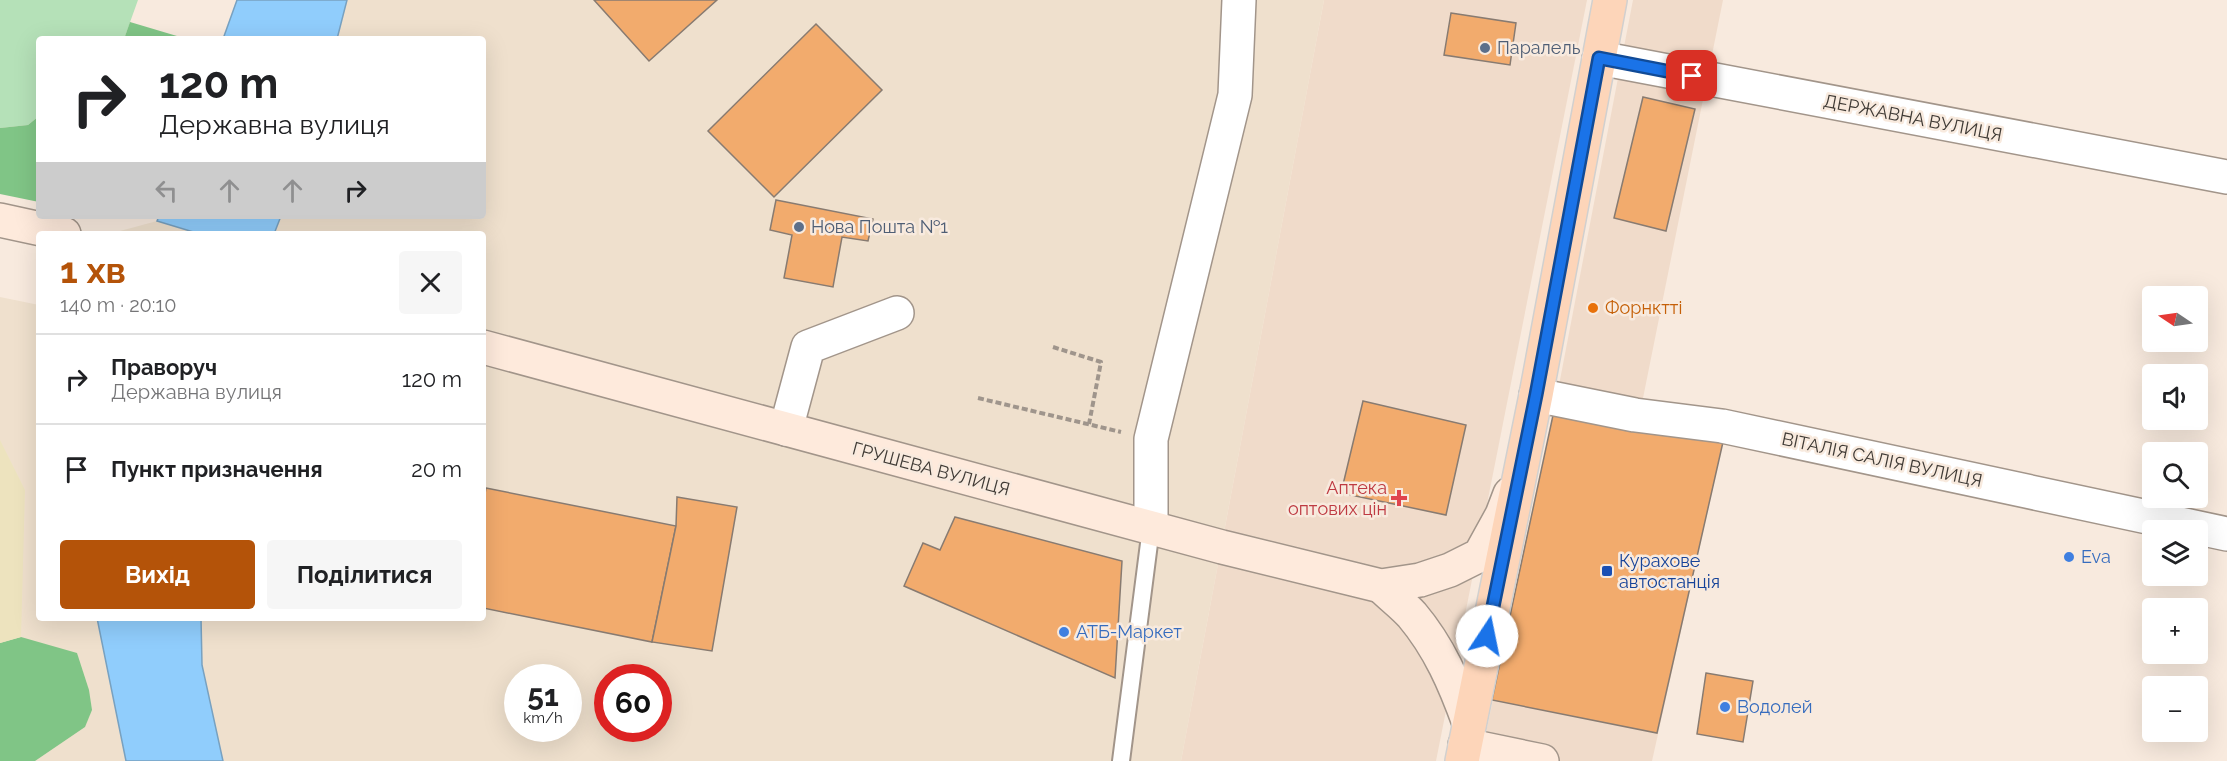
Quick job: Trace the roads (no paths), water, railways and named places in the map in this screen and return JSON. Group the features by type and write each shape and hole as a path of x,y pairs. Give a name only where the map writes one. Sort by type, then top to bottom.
{"main road":[{"path":"1465,743 1536,395 1610,0"},
{"path":"0,220 50,231"},
{"name":"ГРУШЕВА ВУЛИЦЯ","path":"486,348 1150,528 1381,586"},
{"path":"1381,586 1420,580 1450,570 1480,555 1502,515 1522,460"},
{"path":"1381,586 1411,614 1436,647 1455,685 1465,743"},
{"path":"1465,743 1542,761"}],"street":[{"path":"1150,528 1151,439 1235,94 1239,0"},
{"name":"ДЕРЖАВНА ВУЛИЦЯ","path":"1599,58 2227,177"},
{"path":"786,429 808,347 897,313"},
{"name":"ВІТАЛІЯ САЛІЯ ВУЛИЦЯ","path":"1536,395 1635,415 1722,426 2227,534"}],"lane":[{"path":"1121,761 1150,528"}],"water":[{"path":"237,0 347,0 338,36 224,36"},
{"path":"158,219 280,219 275,231 190,231 157,221"},
{"path":"98,621 201,621 202,665 223,761 126,761"}],"place":[{"name":"Паралель","path":"1485,48"},
{"name":"Нова Пошта №1","path":"799,227"},
{"name":"Форнктті","path":"1593,308"},
{"name":"Аптека оптових цін","path":"1399,498"},
{"name":"Eva","path":"2069,557"},
{"name":"Курахове автостанцiя","path":"1607,571"},
{"name":"АТБ-Маркет","path":"1064,632"},
{"name":"Водолей","path":"1725,707"}]}
